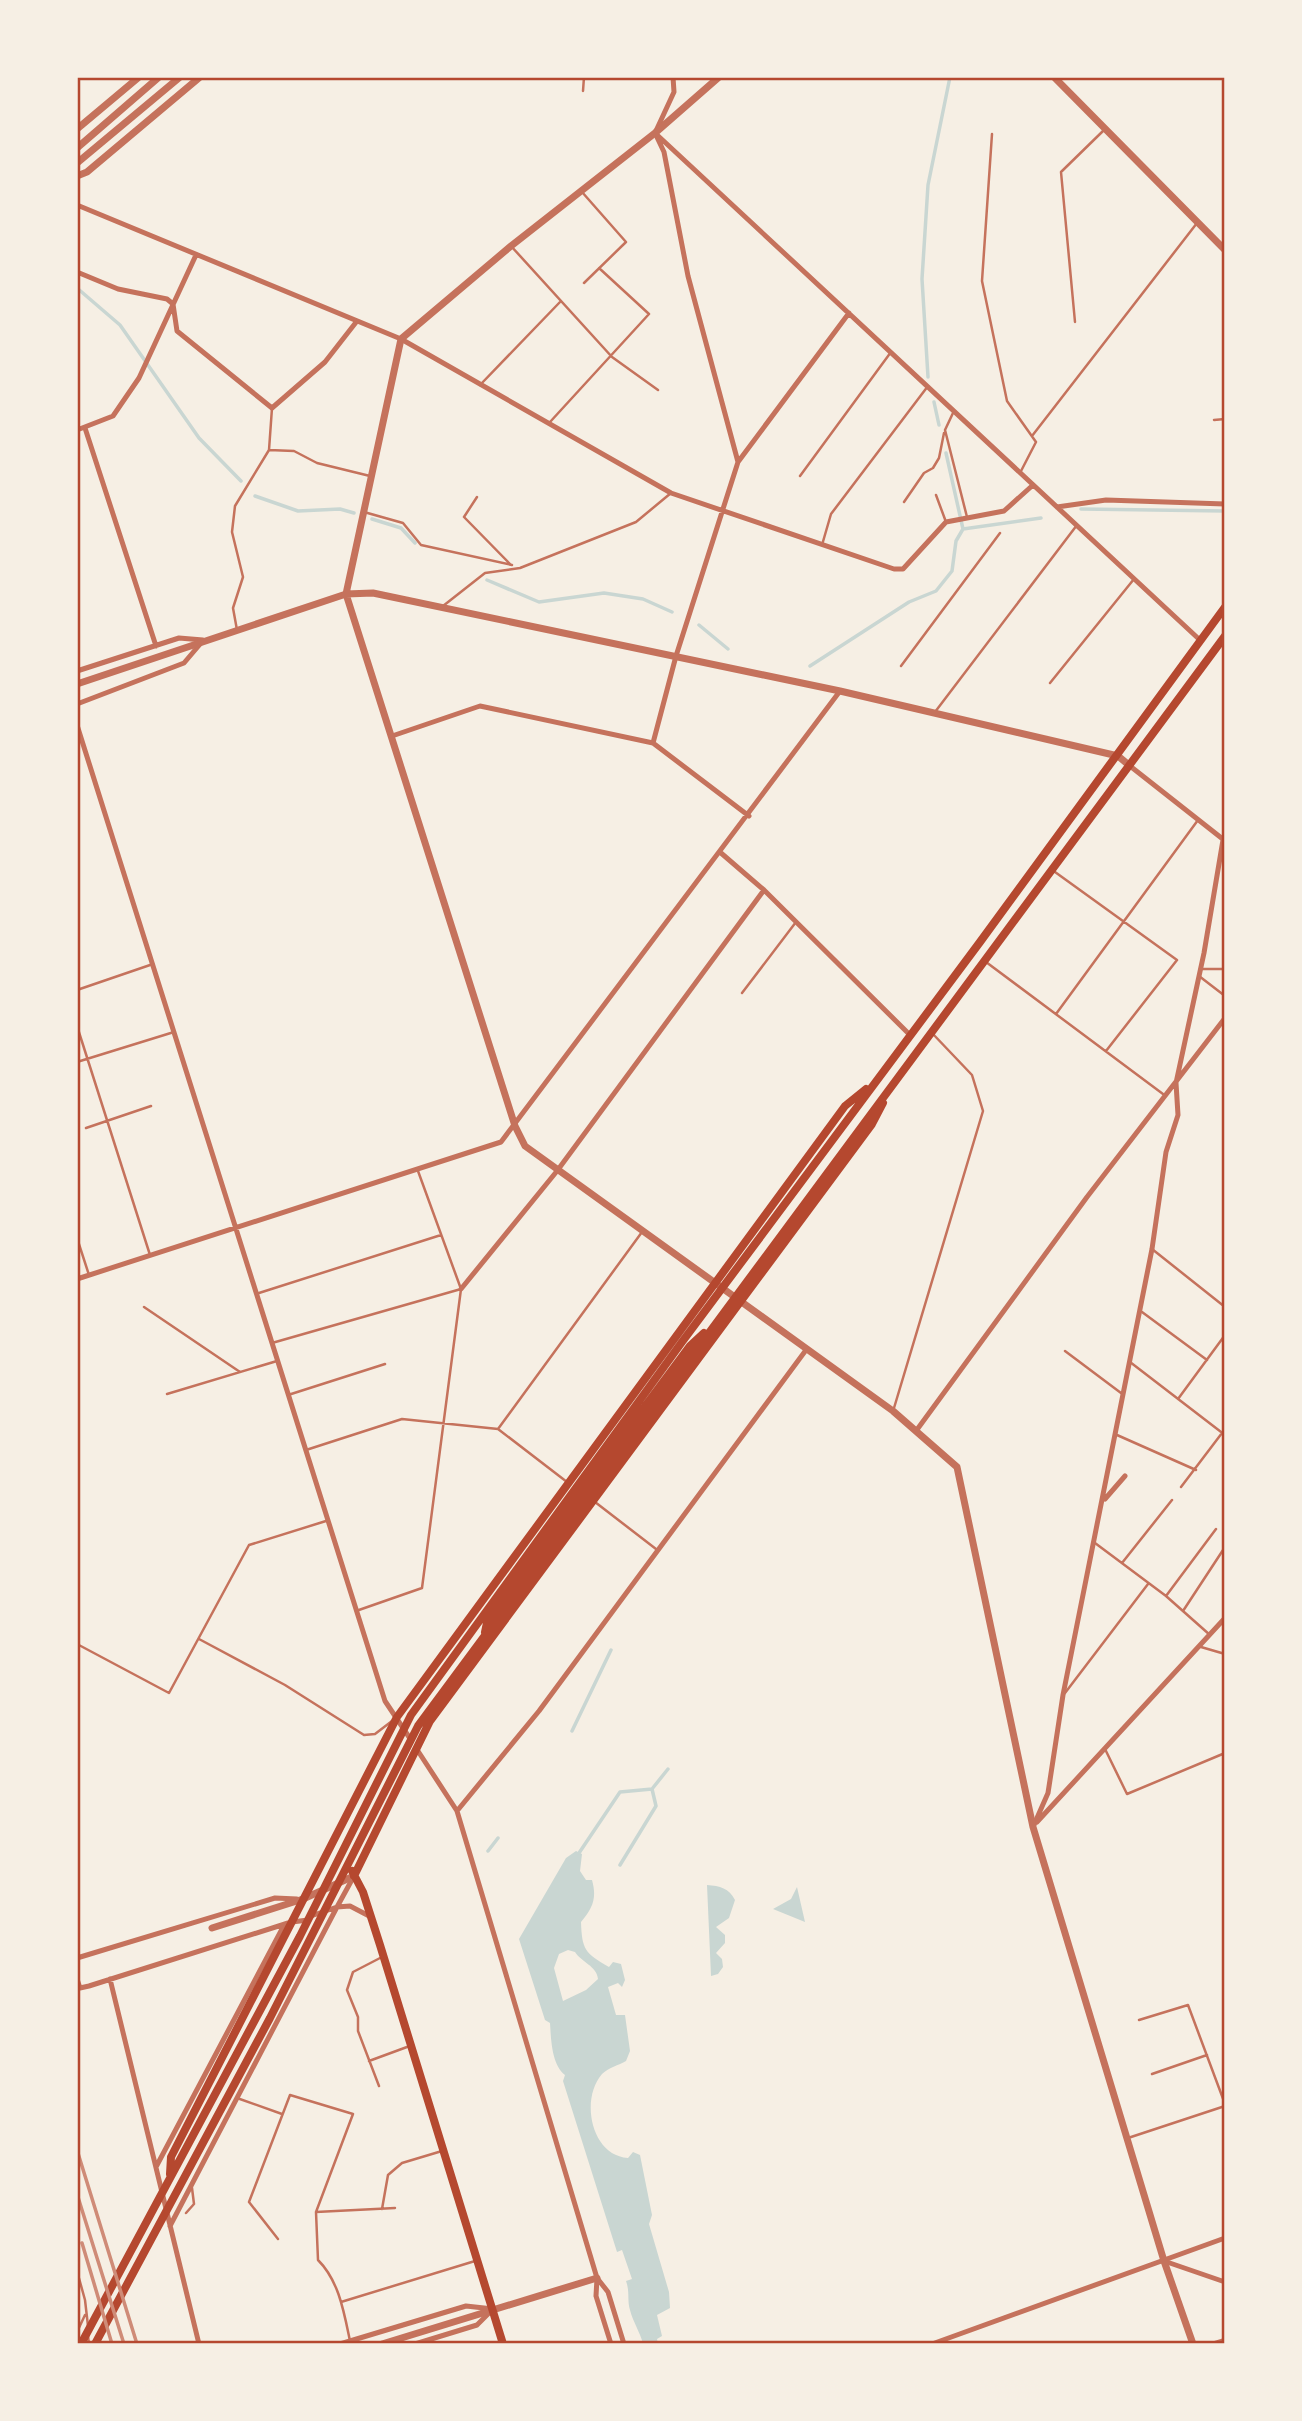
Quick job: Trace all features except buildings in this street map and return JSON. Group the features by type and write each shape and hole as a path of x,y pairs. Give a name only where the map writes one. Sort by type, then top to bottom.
{"main road":[{"path":"81,2344 300,1936 411,1715 1225,607"},
{"path":"95,2344 270,2018 418,1726 838,1155 891,1088 1225,636"},
{"path":"170,2178 171,2157 397,1717 716,1286 845,1106 876,1081"},
{"path":"354,1875 415,1746 430,1721 872,1125 891,1088"},
{"path":"483,1638 488,1618 690,1346 740,1303"},
{"path":"336,1836 363,1892 503,2344"}],"street":[{"path":"77,129 139,77"},
{"path":"77,148 159,77"},
{"path":"77,163 180,77"},
{"path":"77,176 86,172 200,77"},
{"path":"655,133 674,92 673,77"},
{"path":"719,77 655,133 510,246 401,339 346,594 456,946 515,1126 525,1146 893,1412 957,1467 1033,1827 1164,2261 1192,2344"},
{"path":"1054,77 1225,250"},
{"path":"655,133 1201,641"},
{"path":"655,133 664,152 688,276 738,461"},
{"path":"77,205 401,339 671,493 894,569 903,569 946,522 1004,511 1033,485"},
{"path":"77,430 113,416 139,378 196,255"},
{"path":"77,272 118,289 161,296 173,304 177,331 272,408 324,362 357,321"},
{"path":"653,743 676,656 738,461 849,313"},
{"path":"85,428 156,646"},
{"path":"1057,507 1106,500 1225,504"},
{"path":"77,684 346,594 373,593 840,691 1118,756 1224,841 1201,969 1176,1083 1178,1115 1166,1152 1152,1249 1063,1695 1048,1793 1033,1827"},
{"path":"77,671 179,638 203,640"},
{"path":"77,704 184,663 203,640"},
{"path":"77,1279 501,1142 749,816 840,691"},
{"path":"392,736 480,706 653,743 749,816"},
{"path":"77,725 385,1701 457,1811 597,2278 596,2296 611,2344"},
{"path":"721,853 764,890 909,1034"},
{"path":"461,1289 557,1171 764,890"},
{"path":"916,1431 1087,1198 1225,1018"},
{"path":"457,1811 539,1711 806,1350"},
{"path":"1103,1502 1125,1476"},
{"path":"1033,1827 1225,1618"},
{"path":"212,1928 303,1899 354,1875"},
{"path":"170,2226 354,1875"},
{"path":"77,1958 275,1898 303,1899"},
{"path":"77,1979 80,1988 337,1907 350,1906 371,1917"},
{"path":"156,2167 282,1929 292,1922 307,1919 316,1924 320,1938"},
{"path":"110,1979 200,2344"},
{"path":"932,2344 1225,2238"},
{"path":"1164,2261 1225,2282"},
{"path":"382,2344 597,2278"},
{"path":"597,2278 608,2292 624,2344"},
{"path":"340,2344 466,2306 493,2309"},
{"path":"415,2344 477,2325 493,2309"}],"lane":[{"path":"583,91 584,77"},
{"path":"1074,322 1061,172 1105,129"},
{"path":"992,134 982,281 1007,401 1036,442 1020,473"},
{"path":"581,191 626,242 584,283"},
{"path":"1032,436 1198,222"},
{"path":"510,246 612,357 658,390"},
{"path":"548,424 649,314 599,268"},
{"path":"480,385 561,301"},
{"path":"800,476 891,352"},
{"path":"822,545 831,514 928,386"},
{"path":"237,630 233,608 243,577 232,532 235,506 269,450 272,408"},
{"path":"904,502 924,473 933,468 939,458 945,430 954,411"},
{"path":"1214,420 1225,419"},
{"path":"945,430 967,517"},
{"path":"269,450 294,451 317,463 372,476"},
{"path":"443,606 485,573 515,568 636,522 671,493"},
{"path":"936,495 946,522"},
{"path":"477,497 464,517 515,568"},
{"path":"364,512 402,523 422,545 512,565"},
{"path":"935,712 1077,526"},
{"path":"901,666 1000,533"},
{"path":"1050,683 1134,579"},
{"path":"1056,1014 1198,820"},
{"path":"1052,870 1177,960 1106,1051"},
{"path":"742,993 796,922"},
{"path":"984,960 1166,1096"},
{"path":"77,990 153,964"},
{"path":"1201,969 1225,969"},
{"path":"1199,976 1225,996"},
{"path":"77,1026 150,1255"},
{"path":"77,1062 174,1032"},
{"path":"893,1412 984,1111 972,1075 932,1033"},
{"path":"86,1128 151,1106"},
{"path":"356,1611 422,1588 461,1289 417,1169"},
{"path":"498,1429 642,1232"},
{"path":"255,1294 441,1235"},
{"path":"77,1238 89,1275"},
{"path":"1152,1249 1225,1307"},
{"path":"736,1258 737,1272"},
{"path":"745,1279 758,1278"},
{"path":"271,1344 461,1289"},
{"path":"144,1307 240,1372"},
{"path":"1140,1311 1207,1360"},
{"path":"1178,1399 1225,1335"},
{"path":"1065,1351 1124,1395"},
{"path":"167,1394 277,1361"},
{"path":"1130,1362 1224,1434 1181,1487"},
{"path":"288,1395 385,1364"},
{"path":"306,1450 402,1419 498,1429 569,1484"},
{"path":"1117,1435 1196,1470"},
{"path":"593,1500 659,1551"},
{"path":"1122,1563 1172,1500"},
{"path":"77,1644 169,1693 249,1545 326,1521"},
{"path":"1166,1596 1216,1529"},
{"path":"1095,1543 1166,1596 1210,1635"},
{"path":"1183,1611 1225,1547"},
{"path":"1063,1695 1148,1584"},
{"path":"199,1639 285,1685 364,1735 375,1734 397,1717"},
{"path":"1199,1646 1225,1654"},
{"path":"1105,1749 1127,1794 1225,1753"},
{"path":"379,2086 358,2031 358,2017 347,1990 353,1972 384,1956"},
{"path":"1128,2138 1225,2105 1188,2005 1139,2020"},
{"path":"369,2061 411,2045"},
{"path":"1152,2074 1207,2055"},
{"path":"278,2239 249,2202 290,2095 353,2114 316,2212 318,2260 329,2271 341,2302 350,2341"},
{"path":"237,2098 282,2114"},
{"path":"382,2209 387,2175 402,2163 443,2150"},
{"path":"186,2213 194,2204 191,2186"},
{"path":"316,2212 395,2208"},
{"path":"341,2302 478,2260"},
{"path":"77,2271 87,2312 89,2344"},
{"path":"77,2332 87,2312"},
{"path":"1209,2344 1225,2339"}],"shaded area":[{"path":"576,1851 582,1854 580,1871 586,1880 592,1880 593,1902 581,1922 586,1950 609,1967 613,1962 621,1964 625,1980 622,1987 618,1983 608,1987 616,2015 625,2015 630,2051 626,2061 602,2074 595,2085 591,2111 593,2125 605,2148 615,2155 628,2158 633,2152 640,2155 652,2215 649,2224 669,2292 670,2308 657,2315 662,2336 657,2339 658,2344 643,2344 631,2314 626,2281 632,2279 622,2250 617,2252 563,2081 565,2075 554,2057 550,2023 545,2020 519,1939 566,1858","holes":["568,1950 575,1952 595,1971 598,1979 586,1990 563,2001 554,1968 559,1954"]},
{"path":"707,1885 724,1888 735,1900 729,1918 716,1927 725,1935 725,1943 716,1953 722,1959 723,1967 718,1974 711,1976"},
{"path":"797,1887 805,1922 773,1909 791,1899"}],"waterway":[{"path":"928,377 922,279 928,185 950,77"},
{"path":"77,288 120,325 199,438 241,481"},
{"path":"934,402 939,425"},
{"path":"946,453 963,529"},
{"path":"255,496 298,511 340,509 354,513"},
{"path":"1081,509 1225,511"},
{"path":"810,666 909,602 936,591 952,571 956,541 963,529 1041,518"},
{"path":"372,519 401,528 415,543"},
{"path":"487,580 539,602 604,593 643,599 672,612"},
{"path":"699,625 728,649"},
{"path":"572,1731 611,1650"},
{"path":"579,1853 620,1792 652,1789 668,1769"},
{"path":"620,1865 656,1806 652,1789"},
{"path":"488,1851 498,1838"}],"railway":[{"path":"77,2150 137,2344"},
{"path":"77,2194 124,2344"},
{"path":"82,2243 112,2344"}]}
